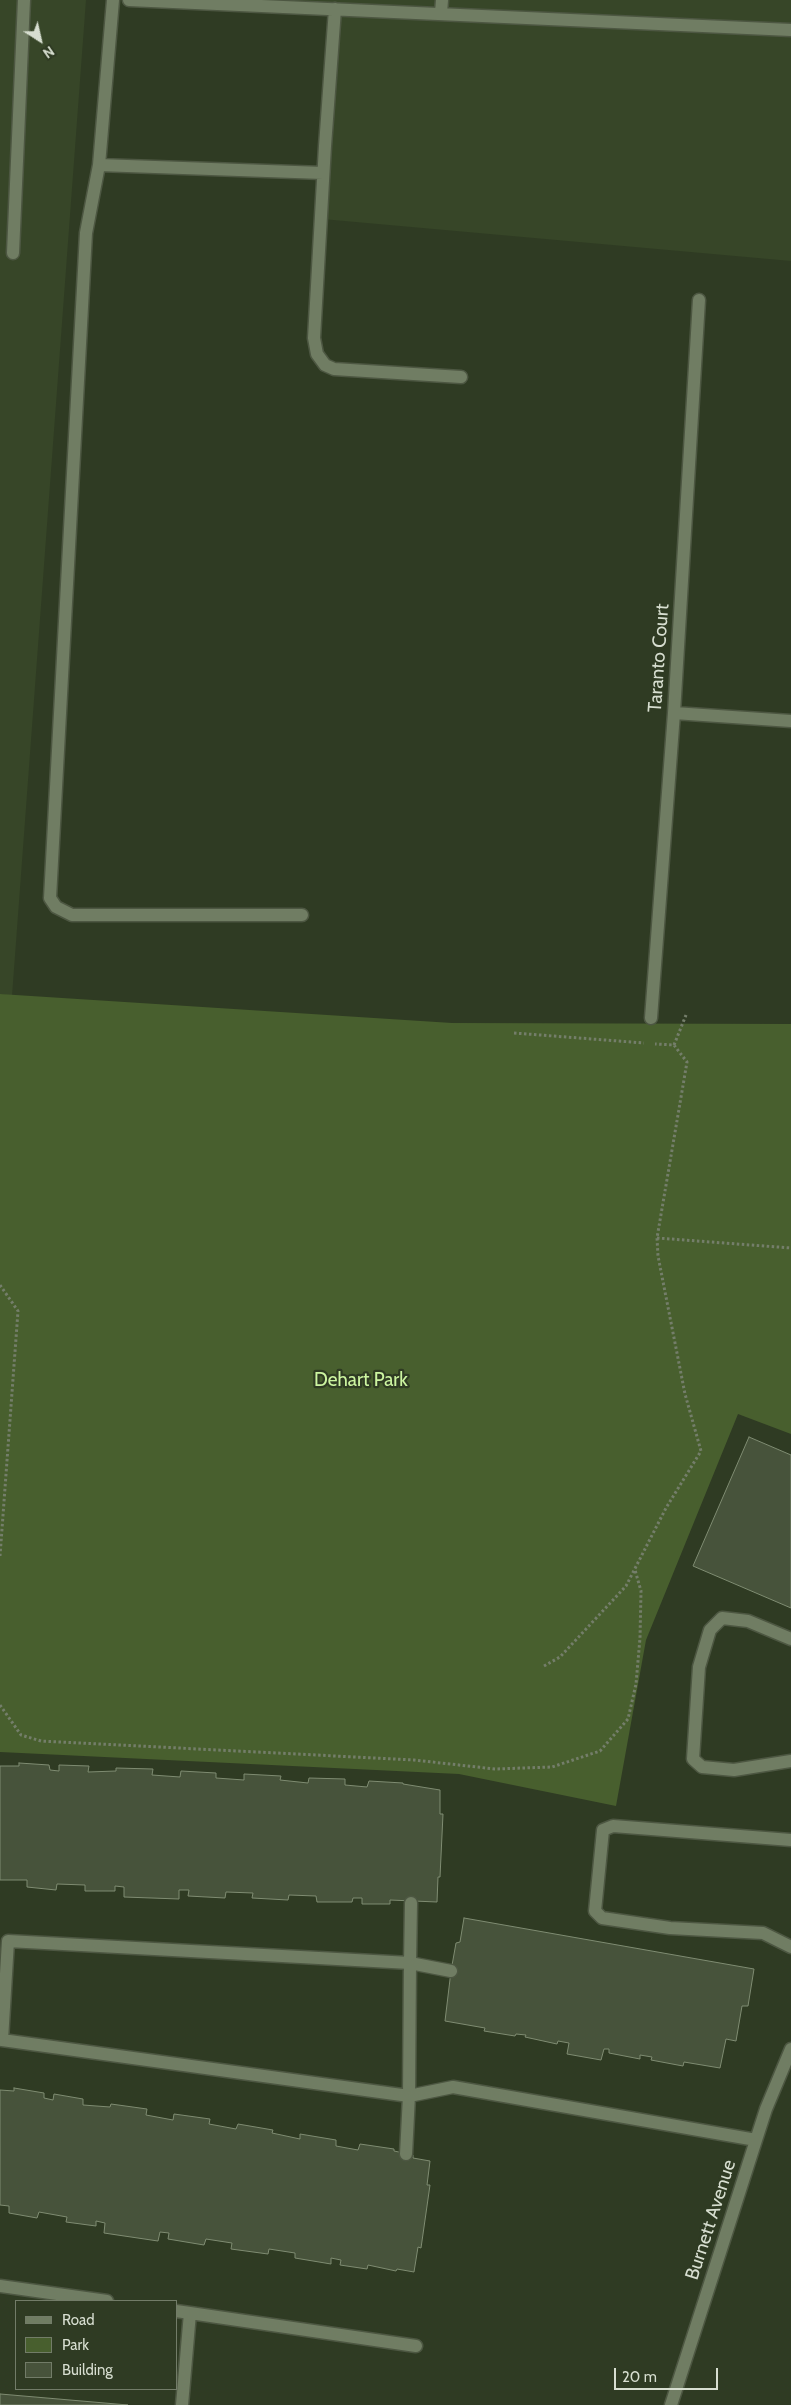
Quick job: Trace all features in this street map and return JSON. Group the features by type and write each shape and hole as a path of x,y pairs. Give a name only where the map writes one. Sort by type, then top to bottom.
{"street":[{"path":"13,253 24,0"},
{"path":"113,0 99,166 86,233 50,898 56,907 72,915 302,915"},
{"path":"129,0 335,9 383,5 441,6 791,30"},
{"path":"335,9 314,338 317,354 325,365 334,369 461,377"},
{"path":"99,166 324,173"},
{"name":"Taranto Court","path":"651,1018 674,713 699,300"},
{"path":"674,713 791,720"},
{"path":"791,1639 748,1621 722,1618 710,1630 699,1667 693,1759 702,1767 734,1770 791,1760"},
{"path":"791,1840 613,1826 604,1830 595,1911 602,1918 670,1928 763,1933 791,1947"},
{"path":"406,2154 409,2096 411,1903"},
{"path":"451,1971 410,1963 8,1941 2,2040 409,2096 452,2087 756,2140"},
{"name":"Burnett Avenue","path":"671,2405 766,2109 791,2049"},
{"path":"0,2286 100,2300"},
{"path":"178,2311 416,2346"},
{"path":"182,2405 190,2313"}],"path":[{"path":"674,1045 686,1014"},
{"path":"514,1032 674,1045 687,1062 657,1238 658,1256 685,1394 701,1451 666,1508 626,1586 560,1657 544,1666"},
{"path":"657,1238 791,1248"},
{"path":"0,1284 18,1310 0,1556"},
{"path":"0,1705 21,1735 41,1741 414,1760 495,1769 552,1767 600,1751 628,1720 636,1684 640,1638 641,1591 635,1569"}],"shaded area":[{"path":"0,0 86,0 12,996 0,994"},
{"path":"135,0 791,0 791,261 322,219 333,11"}],"green space":[{"name":"Dehart Park","path":"0,994 452,1023 791,1024 791,1434 738,1414 646,1640 616,1806 459,1774 0,1752"}],"building":[{"path":"749,1437 791,1455 791,1608 693,1566"},
{"path":"19,1763 49,1765 50,1770 59,1771 59,1765 89,1766 88,1772 116,1771 116,1768 153,1769 152,1775 180,1777 181,1771 216,1773 216,1778 244,1780 244,1774 281,1776 280,1780 308,1783 309,1778 345,1779 345,1785 367,1787 369,1781 403,1783 440,1790 440,1814 443,1814 437,1902 390,1900 390,1904 362,1904 362,1898 353,1898 352,1902 317,1902 316,1896 289,1895 288,1900 252,1898 253,1893 226,1892 225,1898 188,1896 189,1890 179,1890 179,1899 124,1897 124,1887 115,1886 115,1891 85,1891 85,1885 57,1884 56,1890 27,1887 27,1880 0,1880 0,1766 19,1766"},
{"path":"464,1918 754,1969 748,2006 742,2006 736,2041 726,2039 720,2068 684,2062 683,2066 651,2060 652,2057 640,2055 640,2059 609,2053 609,2049 604,2049 601,2060 567,2054 569,2043 558,2041 557,2044 525,2037 526,2035 516,2034 515,2036 484,2031 485,2028 445,2021 456,1943 460,1942"},
{"path":"14,2088 44,2093 44,2098 53,2100 54,2094 83,2099 83,2105 110,2107 111,2104 147,2109 146,2115 173,2120 174,2114 210,2119 209,2124 236,2129 238,2124 273,2130 272,2133 300,2139 300,2134 336,2140 336,2146 358,2150 360,2144 394,2149 394,2151 413,2155 413,2158 430,2161 427,2185 430,2185 421,2248 418,2247 414,2272 397,2269 396,2271 368,2265 367,2269 340,2265 341,2260 331,2258 331,2264 295,2258 295,2253 269,2249 268,2254 231,2249 232,2243 206,2239 204,2245 168,2239 169,2233 160,2232 158,2241 104,2233 105,2223 96,2221 96,2226 66,2222 67,2217 39,2212 37,2218 9,2213 9,2206 0,2205 0,2090 14,2091"},
{"path":"0,2394 128,2405 0,2405"}]}
